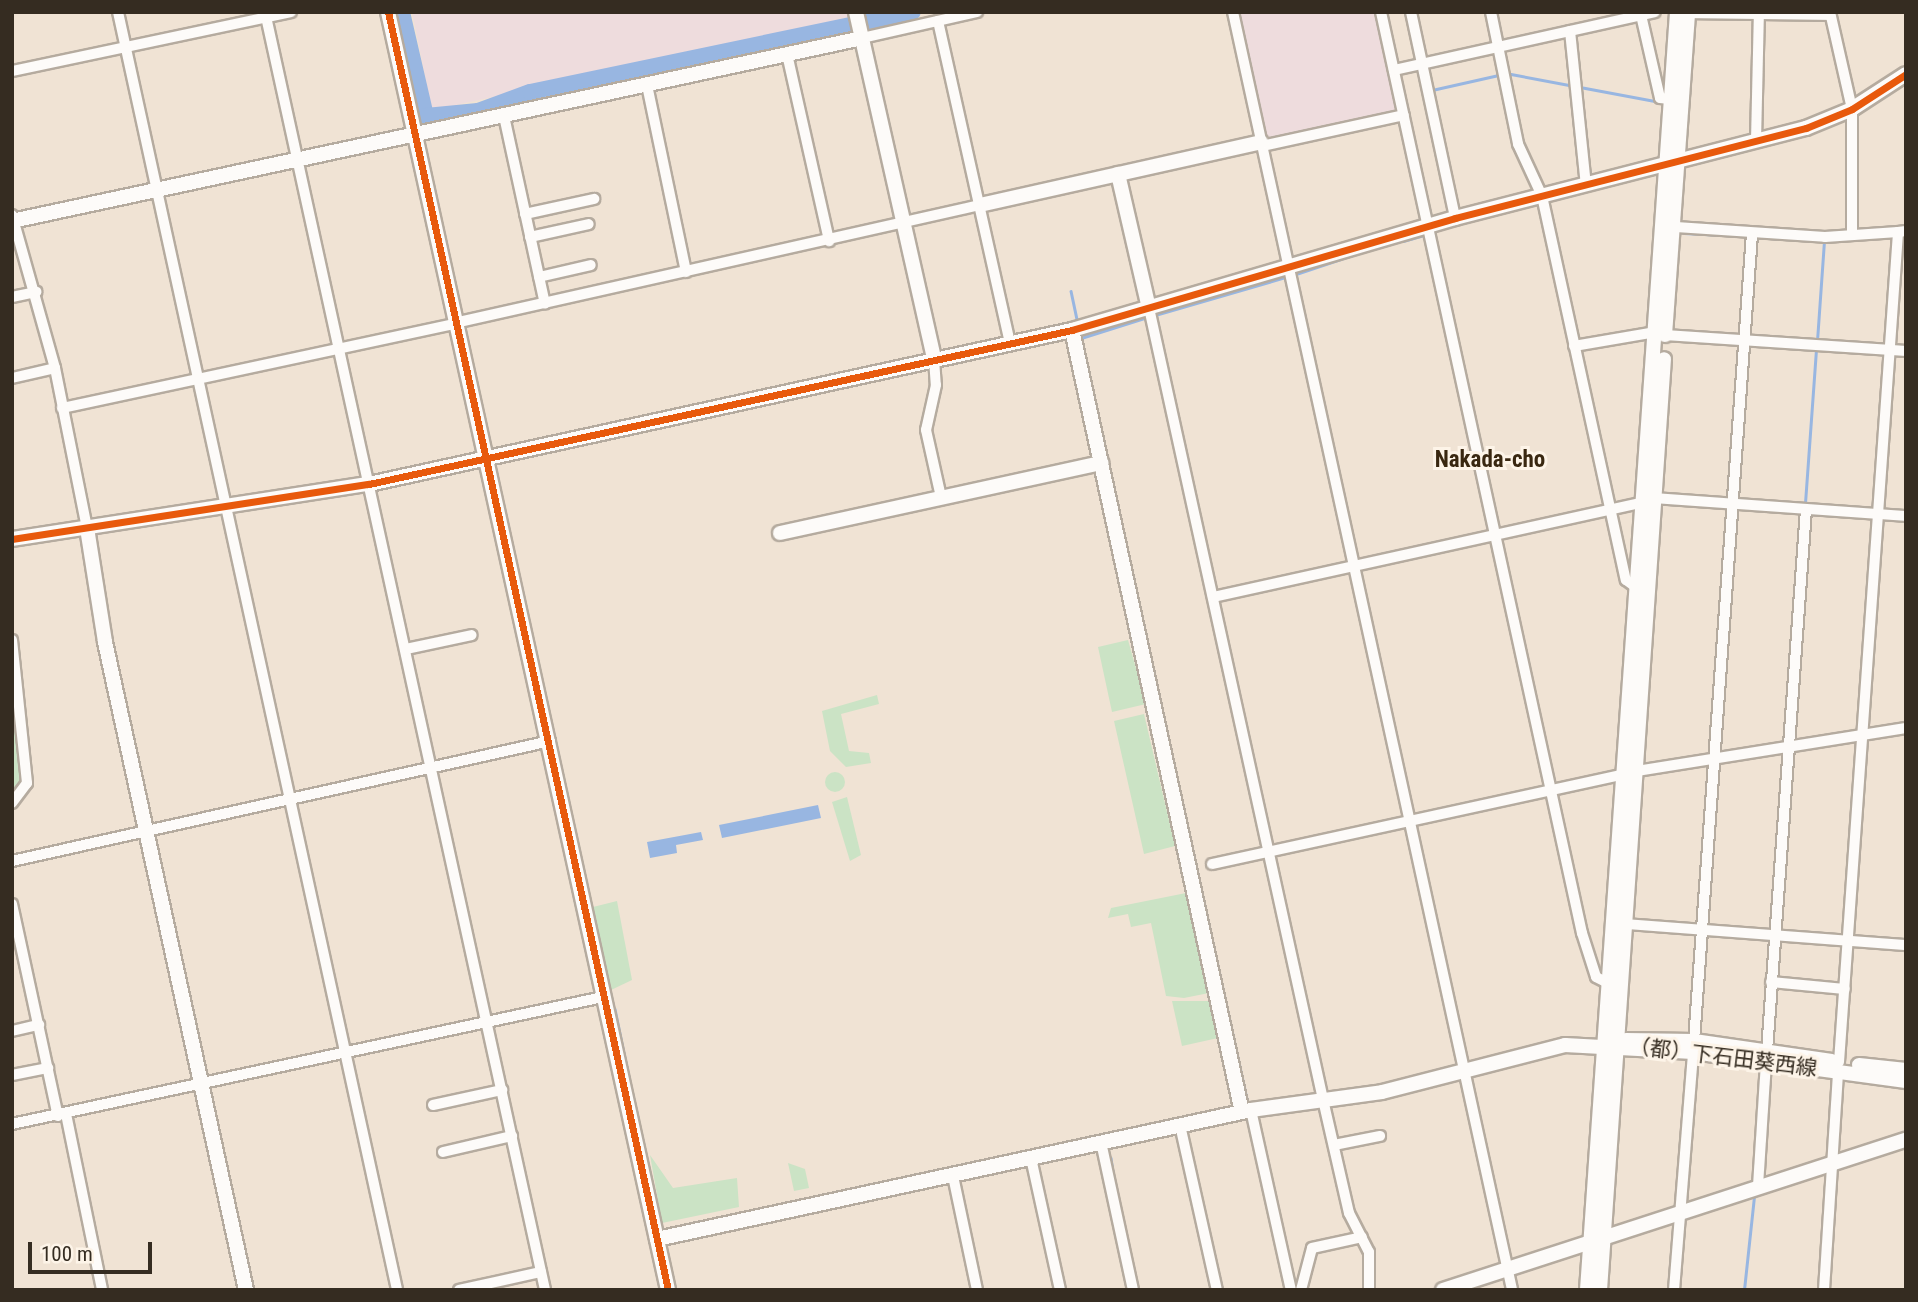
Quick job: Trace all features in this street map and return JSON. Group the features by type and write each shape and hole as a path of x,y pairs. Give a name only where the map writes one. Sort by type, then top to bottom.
{"street":[{"path":"118,12 397,1290"},
{"path":"12,71 125,49 266,15 291,12"},
{"path":"388,12 463,321 603,997 668,1290"},
{"path":"246,1290 145,830 55,368 36,292 13,219 297,161 977,12"},
{"path":"1233,12 1512,1290"},
{"path":"1381,12 1589,960 1596,976 1610,984"},
{"path":"1411,12 1455,218"},
{"path":"1491,12 1518,144 1542,196 1626,580 1637,588"},
{"path":"1394,70 1655,12"},
{"path":"1661,334 1676,227 1670,99 1677,12"},
{"path":"1612,1044 1610,984 1632,773 1673,162 1688,12 1830,14 1852,109 1852,234"},
{"path":"857,13 934,359 936,385 926,430 941,498"},
{"path":"1756,141 1759,13"},
{"path":"266,15 545,1290"},
{"path":"1641,15 1660,98 1670,99"},
{"path":"938,21 1010,342"},
{"path":"1570,31 1572,91 1586,185"},
{"path":"787,54 829,241"},
{"path":"12,540 369,484 1010,342 1068,334 1455,218 1756,141 1852,109 1906,74"},
{"path":"647,85 687,272"},
{"path":"62,408 903,225 1118,174 1404,115"},
{"path":"504,116 545,304"},
{"path":"1118,174 1324,1104 1334,1146 1369,1252 1369,1290"},
{"path":"525,214 594,199"},
{"path":"530,237 589,224"},
{"path":"1676,227 1752,234 1902,232 1878,514 1824,1290"},
{"path":"1674,1290 1683,1212 1704,930 1752,234"},
{"path":"539,277 591,265"},
{"path":"12,297 36,292"},
{"path":"1068,334 1101,463 1247,1111 1291,1290"},
{"path":"1574,346 1661,334 1906,351"},
{"path":"12,378 55,368"},
{"path":"780,533 1101,463"},
{"path":"1600,1290 1598,1240 1612,1044 1626,924 1637,588 1650,500"},
{"path":"1213,597 1650,500 1732,503 1906,516"},
{"path":"1758,1186 1787,745 1806,509"},
{"path":"406,649 472,635"},
{"path":"12,640 27,783 12,803"},
{"path":"1212,864 1632,773 1787,745 1906,728"},
{"path":"12,861 550,741"},
{"path":"12,904 48,1068 62,1115 102,1290"},
{"path":"1626,924 1906,945"},
{"path":"1771,982 1845,989"},
{"path":"12,1124 603,997"},
{"path":"12,1031 39,1025"},
{"name":"（都）下石田葵西線","path":"657,1239 1247,1111 1324,1104 1465,1074 1525,1053 1612,1044 1627,1039 1766,1056 1906,1081"},
{"name":"（都）下石田葵西線","path":"1838,1067 1906,1070"},
{"path":"12,1074 48,1068"},
{"path":"433,1105 502,1090"},
{"path":"1180,1125 1217,1290"},
{"path":"443,1152 512,1136"},
{"path":"1334,1146 1380,1136"},
{"path":"1443,1290 1906,1140"},
{"path":"1101,1142 1133,1290"},
{"path":"1031,1158 1060,1290"},
{"path":"953,1176 978,1290"},
{"path":"1301,1290 1312,1248 1362,1237"},
{"path":"1587,1290 1598,1240"},
{"path":"459,1290 541,1272"}],"shaded area":[{"path":"412,12 850,12 852,21 432,110"},
{"path":"1237,12 1378,12 1400,114 1265,143"}],"green space":[{"path":"1128,640 1146,704 1112,712 1098,647"},
{"path":"12,646 18,647 26,789 12,798"},
{"path":"877,695 879,704 841,714 849,751 869,753 871,763 846,767 830,751 822,711"},
{"path":"1144,714 1175,846 1144,854 1114,721"},
{"path":"831,772 839,772 845,782 839,792 831,792 825,786 825,778"},
{"path":"847,797 861,855 850,861 832,802"},
{"path":"1186,893 1209,993 1184,998 1166,996 1151,923 1131,927 1128,914 1108,918 1111,908"},
{"path":"617,901 632,980 611,990 593,907"},
{"path":"1172,1001 1210,1001 1218,1038 1182,1046"},
{"path":"650,1155 673,1188 737,1178 739,1207 662,1223"},
{"path":"788,1163 805,1169 809,1188 794,1191"}],"water":[{"path":"818,805 821,818 722,838 719,825"},
{"path":"701,832 703,840 676,845 677,853 650,858 647,842"}],"waterway":[{"path":"402,12 426,116 478,111 530,92 913,12"},
{"path":"1511,74 1574,86"},
{"path":"1432,90 1499,75"},
{"path":"1580,87 1660,102"},
{"path":"1684,233 1745,236"},
{"path":"1403,241 1427,234"},
{"path":"1756,237 1786,239"},
{"path":"1817,241 1824,242 1817,341"},
{"path":"1293,275 1353,255"},
{"path":"1155,315 1286,277"},
{"path":"1071,291 1078,323"},
{"path":"1081,338 1148,317"},
{"path":"1080,333 1135,586"},
{"path":"1805,503 1816,349"},
{"path":"1153,668 1247,1099"},
{"path":"615,1009 638,1122"},
{"path":"1111,1158 1114,1180"},
{"path":"1744,1290 1754,1196"},
{"path":"1129,1249 1138,1290"}],"cycle path":[{"path":"388,12 668,1290"},
{"path":"12,539 369,484 1072,330 1455,218 1806,128 1852,109 1906,74"}],"district":[{"name":"Nakada-cho","path":"1490,460"}]}
